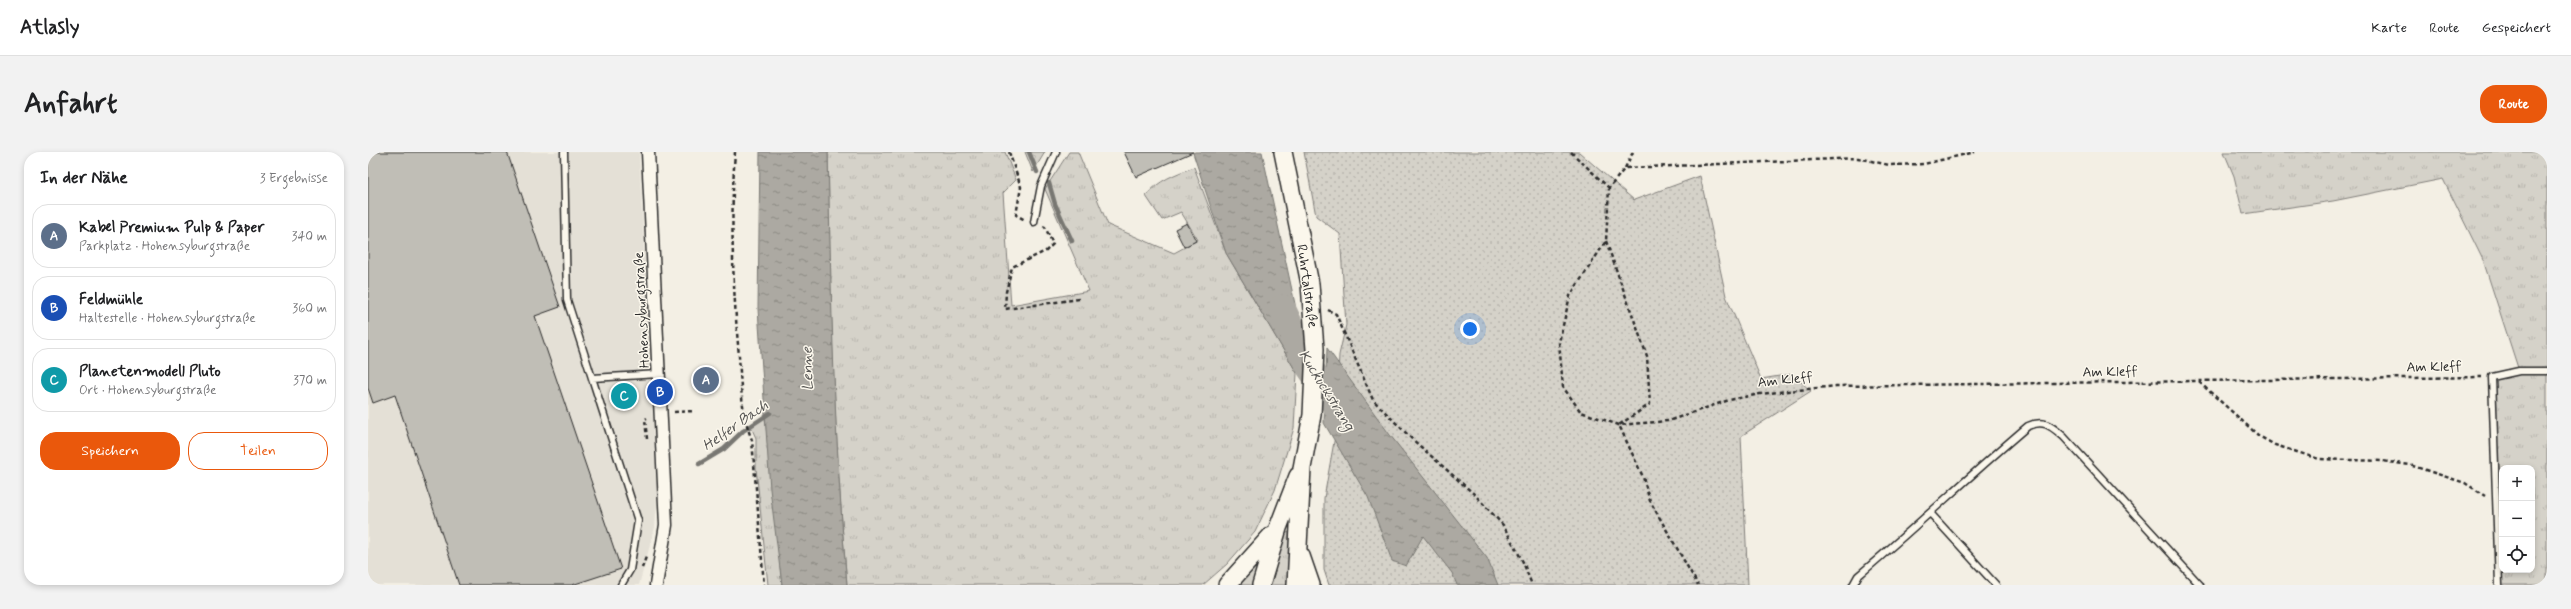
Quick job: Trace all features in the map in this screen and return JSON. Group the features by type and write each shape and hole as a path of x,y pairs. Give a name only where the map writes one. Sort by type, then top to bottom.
{"main road":[{"name":"Ruhrtalstraße","path":"1283,152 1313,307 1314,387 1308,436 1302,468 1296,585"},
{"name":"Ruhrtalstraße","path":"1261,585 1278,528 1302,468"},
{"path":"1227,585 1278,528"},
{"path":"1298,548 1311,585"}],"street":[{"name":"Hohensyburgstraße","path":"648,152 662,414 666,525 656,585"}],"lane":[{"path":"564,152 567,300 638,521 630,570 621,585"},
{"path":"1034,222 1041,186 1056,152"},
{"path":"2499,585 2492,377 2519,371 2547,371"},
{"path":"592,378 659,374"},
{"path":"1852,585 1858,576 1931,514 1950,493 2028,426 2038,422 2048,424 2063,436 2200,585"},
{"path":"1931,514 1996,585"}],"path":[{"path":"735,152 735,287 744,421 752,440 764,585"},
{"path":"1009,152 1021,187 1016,215 1046,227 1053,244 1046,251 1012,267 1006,292 1005,309 1079,299"},
{"path":"1571,152 1609,188"},
{"path":"1619,425 1650,404 1647,363 1606,241 1609,188 1625,168 1633,152"},
{"path":"1625,168 1858,158 1889,165 1924,164 1975,152"},
{"path":"1606,241 1570,296 1559,342 1563,387 1581,412 1619,425 1643,477 1650,501 1698,585"},
{"path":"1313,307 1336,314 1373,400 1412,439 1474,494 1503,525 1523,562 1532,585"},
{"name":"Am Kleff","path":"1619,425 1668,421 1729,400 1760,394 1836,386 2492,377"},
{"path":"2199,381 2259,436 2275,445 2309,456 2331,460 2374,460 2410,465 2465,483 2497,505"},
{"path":"647,444 645,419 662,414 696,411"},
{"path":"640,572 647,553"}],"shaded area":[{"path":"368,152 639,152 657,496 655,527 639,585 368,585"}],"green space":[{"path":"828,152 1005,152 1016,180 1003,193 1011,305 1089,291 1045,189 1069,152 1078,152 1108,225 1174,253 1198,240 1181,212 1162,220 1146,196 1151,190 1162,182 1174,175 1194,167 1226,253 1297,373 1294,428 1275,490 1255,532 1227,564 1203,585 847,585 833,369"},
{"path":"1025,152 1045,152 1033,172"},
{"path":"1304,152 1579,152 1634,200 1700,176 1726,296 1761,379 1792,374 1811,391 1741,436 1748,585 1329,585 1324,570 1324,498 1335,436 1339,355 1346,325 1340,234 1316,216"},
{"path":"2224,152 2547,152 2547,585 2502,585 2501,573 2535,573 2535,465 2499,465 2499,523 2492,377 2519,371 2483,260 2443,179 2333,201 2243,214 2234,176"},
{"path":"765,417 782,585 768,585 756,468 756,438 751,427"},
{"path":"1289,532 1290,585 1266,585 1285,534"},
{"path":"1256,564 1260,565 1255,585 1236,585"}],"water":[{"name":"Lenne","path":"760,152 828,152 836,423 847,585 782,585 770,489 758,309"},
{"path":"1262,152 1295,304 1298,336 1297,373 1226,253 1193,153"},
{"path":"1327,348 1390,435 1487,558 1498,585 1457,585 1452,573 1423,536 1406,566 1392,561 1368,497 1324,423"}],"building":[{"path":"368,152 507,152 560,307 535,316 621,569 572,585 459,585 395,395 373,403 368,388"},
{"path":"1124,152 1193,152 1136,177"},
{"path":"1187,223 1196,241 1184,247 1175,229"}],"waterway":[{"path":"1029,152 1037,172"},
{"path":"1049,183 1055,204 1072,241"},
{"name":"Kuckuckstrang","path":"1282,308 1310,368 1346,420"},
{"name":"Helfer Bach","path":"699,464 724,449 743,431 770,413"}],"place":[{"name":"Kabel Premium Pulp & Paper","path":"706,380"},
{"name":"Feldmühle","path":"660,392"},
{"name":"Planetenmodell Pluto","path":"624,396"}]}
